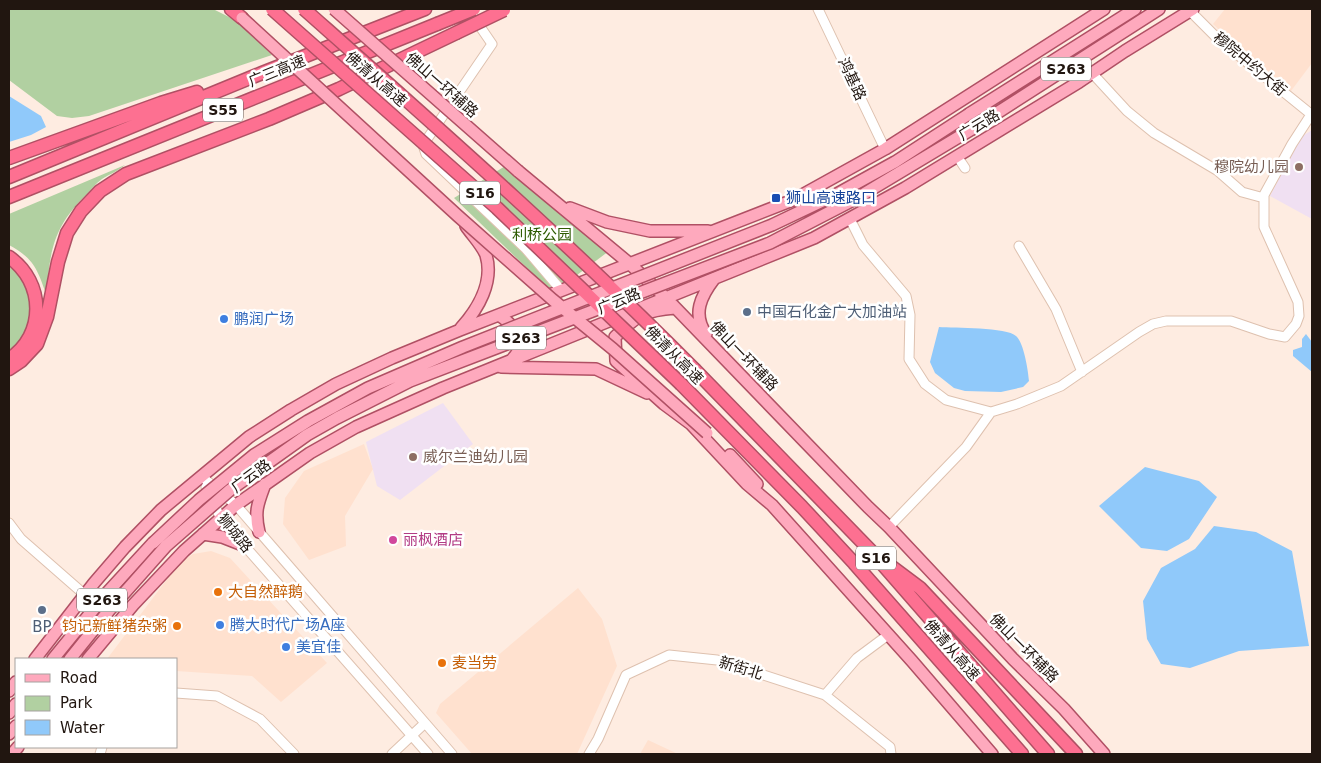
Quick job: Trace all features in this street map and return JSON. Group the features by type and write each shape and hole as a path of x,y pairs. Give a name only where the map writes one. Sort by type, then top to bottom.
{"highway":[{"path":"231,9 242,18"},
{"name":"佛清从高速","path":"272,9 484,197 681,384 854,563 1022,754"},
{"name":"佛清从高速","path":"304,9 509,191 695,370 870,551 1048,754"},
{"name":"广三高速","path":"9,177 262,73 425,9"},
{"name":"广三高速","path":"9,197 474,9"},
{"path":"9,369 30,353 40,338 47,317 58,262 67,234 81,210 100,190 126,174 269,119 339,89 505,10"},
{"path":"9,158 161,103 262,73"},
{"path":"9,257 25,271 31,282 37,304 34,328 29,338 22,349 9,359"},
{"path":"870,551 920,588 1076,754"}],"main road":[{"path":"223,9 242,18 458,216 553,300 613,349 743,467 772,505 992,754"},
{"name":"佛山一环辅路","path":"334,9 518,171 630,264 666,298 889,527 1013,659 1064,709 1104,754"},
{"name":"广云路","path":"201,476 249,437 336,384 460,330 793,200 885,149 1104,9"},
{"name":"广云路","path":"54,658 106,594 153,543 199,500 254,456 308,421 368,388 463,347 772,225 837,194 895,162 1135,9"},
{"name":"广云路","path":"71,658 111,608 166,546 218,499 307,435 410,381 770,243 826,215 866,194 972,129 1159,9"},
{"name":"广云路","path":"89,658 133,605 184,551 236,506 310,453 356,427 411,402 714,277 814,238 957,156 1192,10"},
{"path":"558,203 607,222 650,231 717,230"},
{"path":"458,216 485,253 489,271 484,291 474,313 460,330"},
{"path":"714,277 702,296 698,312 701,328 714,346"},
{"path":"664,404 616,360 615,337 631,321 656,309 675,308"},
{"path":"499,315 508,320 517,335 519,350 511,361"},
{"path":"494,367 596,369 648,393 691,424 747,484 772,505"},
{"name":"S263","path":"36,658 125,547 161,510 201,476"},
{"path":"259,532 256,506 265,484"},
{"path":"203,534 222,537 244,546"}],"street":[{"path":"468,9 492,44 423,145 426,154 526,249 561,290"},
{"name":"鸿基路","path":"818,9 885,149"},
{"name":"穆院中约大街","path":"1192,10 1217,38 1312,114"},
{"path":"1092,73 1126,111 1154,133 1218,172 1242,192 1264,198"},
{"path":"850,219 863,245 906,296 910,315 909,359 925,384 946,400 991,412 1017,404 1061,386 1153,324 1166,321 1231,321 1269,334 1285,337 1296,324 1299,316 1298,302 1264,227 1264,195 1292,144 1312,114"},
{"path":"957,156 965,168"},
{"path":"1020,246 1056,309 1082,372"},
{"path":"889,527 966,447 991,412"},
{"name":"狮城路","path":"201,476 236,506 452,754"},
{"name":"狮城路","path":"201,476 221,519 428,754"},
{"path":"9,523 21,539 85,595"},
{"path":"825,695 857,658 888,635"},
{"name":"新街北","path":"588,754 598,738 626,674 669,655 717,660 825,695 890,747 890,754"},
{"path":"178,693 217,696 260,719 294,754"},
{"path":"392,754 424,724"}],"shaded area":[{"path":"1225,9 1312,9 1312,63 1291,91 1240,50 1213,24"},
{"name":"穆院幼儿园","path":"1312,130 1312,219 1270,196 1301,137"},
{"name":"威尔兰迪幼儿园","path":"443,403 473,444 400,500 377,486 366,442"},
{"path":"364,444 373,469 345,516 346,546 309,560 283,524 285,498 304,471"},
{"path":"211,551 230,558 327,663 281,702 252,676 178,671 178,658 108,658 180,562 193,554"},
{"path":"578,588 602,619 617,666 577,754 472,754 436,713 440,704"},
{"path":"648,740 678,754 640,754"}],"green space":[{"path":"9,9 213,9 237,21 272,55 89,116 72,118 57,116 9,80"},
{"name":"利桥公园","path":"513,161 609,251 553,293 454,198"},
{"path":"125,165 98,182 66,218 55,241 49,267 47,296 34,266 18,250 9,245 9,214"},
{"path":"9,264 25,283 30,292 31,299 29,321 25,333 19,343 9,351"}],"water":[{"path":"9,96 41,116 46,127 31,135 9,142"},
{"path":"939,327 992,329 1016,336 1023,350 1029,381 1023,387 1001,392 965,391 954,388 935,373 930,362"},
{"path":"1306,334 1312,342 1312,372 1293,356 1293,350 1302,347 1302,339"},
{"path":"1145,467 1199,481 1217,497 1189,539 1167,551 1141,548 1099,506"},
{"path":"1214,526 1256,532 1292,551 1309,646 1239,651 1190,668 1161,664 1147,639 1143,601 1161,568 1195,549"}],"place":[{"name":"穆院幼儿园","path":"1299,167"},
{"name":"狮山高速路口","path":"776,198"},
{"name":"中国石化金广大加油站","path":"747,312"},
{"name":"鹏润广场","path":"224,319"},
{"name":"威尔兰迪幼儿园","path":"413,457"},
{"name":"丽枫酒店","path":"393,540"},
{"name":"大自然醉鹅","path":"218,592"},
{"name":"BP","path":"42,610"},
{"name":"腾大时代广场A座","path":"220,625"},
{"name":"钧记新鲜猪杂粥","path":"177,626"},
{"name":"美宜佳","path":"286,647"},
{"name":"麦当劳","path":"442,663"}]}
